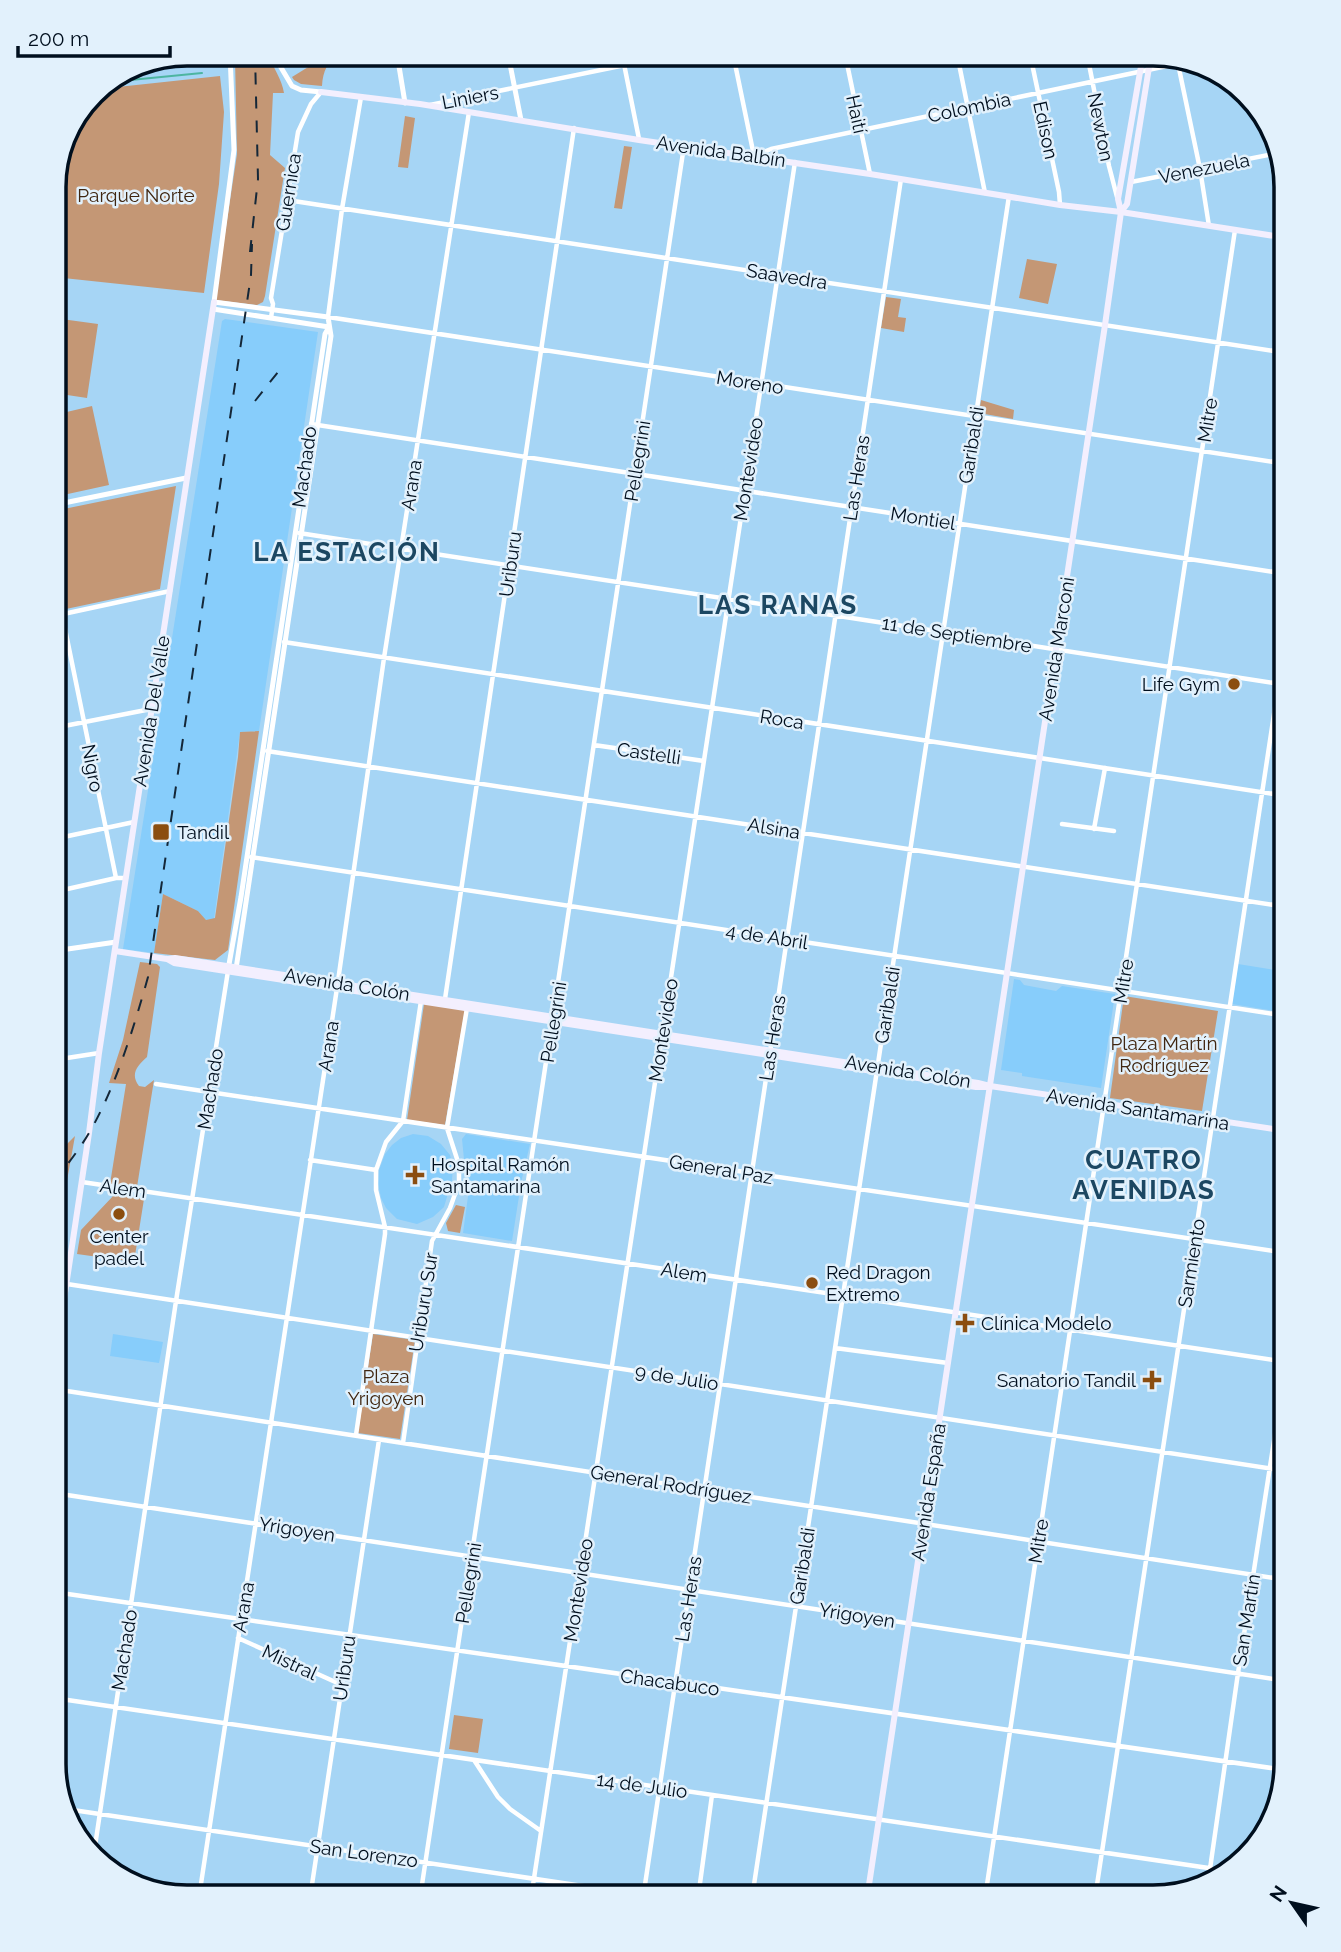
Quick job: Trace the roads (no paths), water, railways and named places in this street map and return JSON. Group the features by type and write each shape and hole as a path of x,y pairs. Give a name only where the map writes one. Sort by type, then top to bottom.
{"main road":[{"path":"1121,212 1118,199 1141,67"},
{"path":"1121,212 1127,204 1149,69"},
{"name":"Avenida Balbín","path":"321,92 426,105 1059,205 1274,236"},
{"name":"Avenida Marconi","path":"990,1086 1121,212"},
{"name":"Avenida Del Valle","path":"66,1288 99,1053 213,306"},
{"name":"Avenida Colón","path":"115,951 175,958 421,1001 468,1005 990,1086"},
{"name":"Avenida Colón","path":"337,986 445,999 468,1005"},
{"name":"Avenida Santamarina","path":"990,1086 1274,1129"},
{"name":"Avenida España","path":"869,1885 990,1086"}],"street":[{"name":"Avenida Del Valle","path":"213,306 234,150 231,66"},
{"path":"280,66 292,86 321,92"},
{"path":"399,66 405,103"},
{"path":"511,66 521,120"},
{"name":"Liniers","path":"426,105 617,66"},
{"path":"624,66 639,139"},
{"path":"736,67 754,156"},
{"name":"Haití","path":"848,67 870,174"},
{"path":"960,67 985,193"},
{"name":"Edison","path":"1033,67 1059,192 1059,205"},
{"name":"Newton","path":"1089,67 1118,199"},
{"name":"Colombia","path":"754,156 771,149 860,129 1156,67"},
{"path":"1179,69 1209,226"},
{"name":"Guernica","path":"271,318 271,298 298,132 321,92"},
{"name":"Machado","path":"96,1843 192,1199 286,642 331,336 328,317 342,209 361,97"},
{"name":"Arana","path":"201,1885 433,333 469,112"},
{"name":"Uriburu","path":"445,999 574,128"},
{"name":"Pellegrini","path":"423,1885 684,146"},
{"name":"Venezuela","path":"1130,183 1270,155"},
{"name":"Montevideo","path":"533,1885 795,162"},
{"name":"Las Heras","path":"645,1885 901,179"},
{"name":"Garibaldi","path":"754,1885 1009,196"},
{"name":"Saavedra","path":"287,200 1274,351"},
{"name":"Mitre","path":"987,1885 1235,230"},
{"name":"Guernica","path":"263,308 271,298"},
{"name":"Moreno","path":"213,306 263,308 328,317 1274,462"},
{"path":"213,306 329,327"},
{"name":"Machado","path":"250,857 262,750 294,532 325,334 329,327"},
{"name":"Montiel","path":"311,424 1274,572"},
{"path":"67,502 186,478"},
{"name":"11 de Septiembre","path":"294,532 1274,683"},
{"path":"67,613 170,591"},
{"name":"Nigro","path":"67,637 116,878"},
{"name":"Roca","path":"278,642 1274,794"},
{"path":"67,725 151,709"},
{"name":"Sarmiento","path":"1097,1885 1274,711"},
{"name":"Castelli","path":"594,745 704,761"},
{"name":"Alsina","path":"262,750 1274,905"},
{"path":"1094,829 1105,768"},
{"path":"67,837 134,822"},
{"path":"1062,824 1114,831"},
{"name":"4 de Abril","path":"250,857 1274,1014"},
{"path":"67,889 126,878"},
{"path":"67,949 116,942"},
{"path":"356,1435 385,1227 376,1190 376,1170 386,1142 403,1121 421,1001"},
{"path":"468,1005 447,1128 459,1166 459,1183 527,1193"},
{"path":"66,1058 99,1053"},
{"name":"General Paz","path":"156,1084 1274,1251"},
{"path":"310,1160 376,1170"},
{"name":"Alem","path":"82,1182 1178,1347 1274,1358"},
{"name":"Uriburu Sur","path":"403,1443 432,1241 450,1208 459,1183"},
{"name":"9 de Julio","path":"67,1284 1274,1469"},
{"path":"835,1348 948,1363"},
{"name":"General Rodríguez","path":"66,1391 1274,1578"},
{"name":"San Martín","path":"1210,1871 1274,1438"},
{"name":"Uriburu","path":"312,1885 379,1440"},
{"name":"Yrigoyen","path":"66,1495 1274,1679"},
{"name":"Chacabuco","path":"66,1594 1274,1768"},
{"name":"Mistral","path":"238,1638 342,1685"},
{"name":"14 de Julio","path":"66,1699 1214,1869"},
{"path":"474,1760 498,1797 541,1831"},
{"path":"700,1885 712,1796"},
{"name":"San Lorenzo","path":"76,1810 572,1885"}],"waterway":[{"path":"134,80 202,73"}],"railway":[{"path":"250,252 258,179 255,66"},
{"path":"66,1165 85,1139 107,1097 130,1037 148,977 251,275 252,244"},
{"path":"255,401 278,372"}],"place":[{"name":"Life Gym","path":"1234,684"},
{"name":"Tandil","path":"161,832"},
{"name":"Hospital Ramón Santamarina","path":"415,1175"},
{"name":"Center padel","path":"119,1214"},
{"name":"Red Dragon Extremo","path":"812,1283"},
{"name":"Clínica Modelo","path":"965,1323"},
{"name":"Sanatorio Tandil","path":"1152,1380"}],"district":[{"name":"LA ESTACIÓN","path":"347,552"},
{"name":"LAS RANAS","path":"778,605"},
{"name":"CUATRO AVENIDAS","path":"1144,1175"}],"park label":[{"name":"Parque Norte","path":"136,195"},
{"name":"Plaza Martín Rodríguez","path":"1164,1054"},
{"name":"Plaza Yrigoyen","path":"386,1387"}]}
